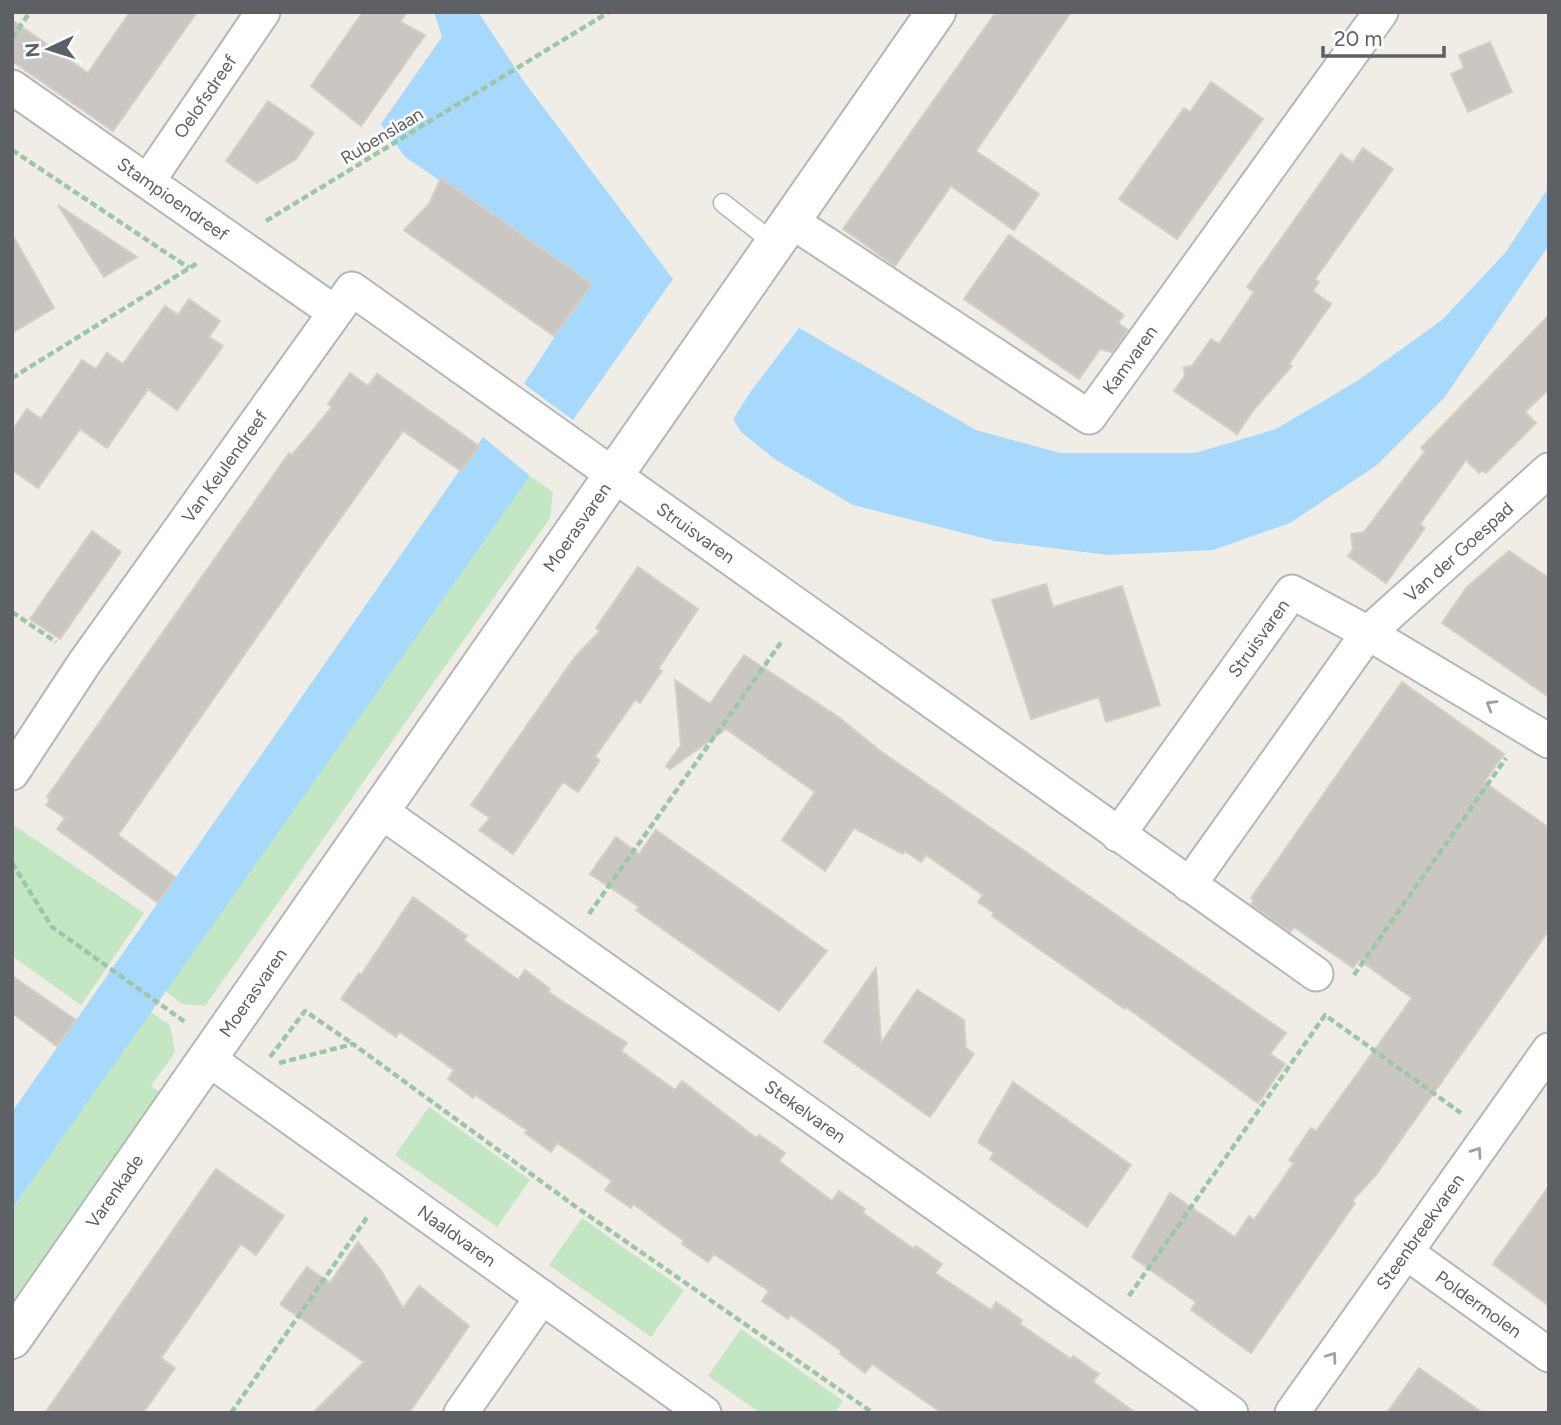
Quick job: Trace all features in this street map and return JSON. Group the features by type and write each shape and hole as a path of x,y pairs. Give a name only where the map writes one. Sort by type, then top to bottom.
{"street":[{"name":"Oelofsdreef","path":"148,181 263,12"},
{"name":"Moerasvaren","path":"215,1053 379,810 936,12"},
{"name":"Kamvaren","path":"783,232 1089,417 1381,12"},
{"name":"Stampioendreef","path":"12,87 334,312"},
{"name":"Van Keulendreef","path":"12,774 85,662 352,289 478,377 613,477"},
{"name":"Van der Goespad","path":"1368,633 1549,470"},
{"name":"Struisvaren","path":"613,477 1316,974"},
{"name":"Struisvaren","path":"1118,835 1292,592 1368,633"},
{"path":"1189,885 1368,633 1538,734"},
{"name":"Stekelvaren","path":"379,810 1231,1413"},
{"name":"Steenbreekvaren","path":"1292,1413 1549,1050"},
{"name":"Naaldvaren","path":"215,1053 389,1187 704,1413"},
{"name":"Varenkade","path":"12,1339 215,1053"},
{"name":"Poldermolen","path":"1407,1253 1549,1356"},
{"path":"461,1413 542,1297"}],"lane":[{"path":"723,203 783,232"}],"path":[{"path":"12,38 30,12"},
{"name":"Rubenslaan","path":"233,241 380,155 609,12"},
{"path":"12,150 188,268"},
{"path":"12,379 233,241"},
{"path":"12,612 85,662"},
{"path":"568,945 803,612"},
{"path":"1349,982 1538,734"},
{"path":"12,863 52,926 177,1017"},
{"path":"1108,1326 1333,1004"},
{"path":"354,1044 287,1058 267,1065 305,1011 354,1044 579,1209 873,1413"},
{"path":"1325,1015 1490,1134"},
{"path":"231,1413 389,1187"}],"green space":[{"path":"530,476 553,492 550,518 205,1006 182,1004 164,990"},
{"path":"12,824 144,913 81,1005 12,956"},
{"path":"149,1011 170,1025 175,1052 151,1086 159,1092 12,1302 12,1209"},
{"path":"429,1107 530,1180 497,1227 395,1155"},
{"path":"582,1218 684,1290 651,1337 549,1265"},
{"path":"741,1329 843,1401 835,1413 760,1413 708,1376"}],"water":[{"path":"434,12 478,12 525,83 673,279 573,420 524,384 590,282 405,157 381,124 442,37"},
{"path":"1549,187 1549,245 1444,398 1377,465 1290,523 1213,550 1108,555 995,541 853,505 776,460 741,432 733,419 799,328 976,430 1060,453 1195,453 1276,429 1357,381 1442,320 1505,253"},
{"path":"483,437 530,476 12,1209 12,1112"}],"building":[{"path":"130,12 197,12 113,131 12,61 12,20 88,73"},
{"path":"363,12 407,12 400,22 425,35 361,126 311,86"},
{"path":"996,12 1071,12 976,151 1039,194 1014,230 951,186 895,266 843,229"},
{"path":"1490,42 1512,92 1468,112 1451,74 1464,68 1459,55"},
{"path":"1211,82 1263,119 1177,239 1119,199 1184,108 1190,112"},
{"path":"268,101 314,133 296,159 257,183 226,161"},
{"path":"1363,148 1393,169 1315,279 1319,282 1313,291 1331,304 1289,364 1292,366 1255,408 1237,434 1174,391 1185,376 1184,367 1192,366 1211,339 1219,344 1254,292 1247,287 1341,154 1353,163"},
{"path":"441,178 592,284 554,336 404,230 429,204"},
{"path":"58,205 137,257 104,277"},
{"path":"12,234 54,308 12,333"},
{"path":"1009,235 1124,315 1118,323 1128,330 1112,352 1100,349 1079,379 964,299"},
{"path":"189,299 220,321 209,337 223,346 177,410 148,389 107,448 80,429 38,488 12,470 12,431 27,409 41,419 82,360 96,369 107,353 123,364 165,306 178,315"},
{"path":"1549,315 1549,389 1525,412 1536,423 1486,473 1482,470 1479,473 1466,460 1420,524 1425,528 1386,583 1348,556 1353,549 1351,534 1364,532 1425,451 1421,448"},
{"path":"350,373 368,386 377,374 479,446 461,471 403,431 312,558 118,835 175,877 158,903 57,829 65,818 46,805 50,800 47,797 289,453 292,455 332,407 328,404"},
{"path":"92,531 121,552 60,639 30,619"},
{"path":"1509,551 1549,578 1549,697 1442,623 1467,587"},
{"path":"638,567 698,609 658,669 662,671 640,703 635,700 595,757 600,760 578,792 563,782 513,854 479,830 490,818 471,805 575,657 600,631 596,628"},
{"path":"1046,584 1053,607 1122,586 1160,705 1106,722 1099,697 1031,719 992,600"},
{"path":"744,655 840,718 879,750 1286,1033 1270,1054 1285,1064 1258,1103 1126,1007 1125,1009 992,916 994,913 978,902 983,895 926,855 921,862 905,851 903,854 854,828 825,871 782,840 815,792 726,729 670,769 666,766 681,745 675,680 710,704"},
{"path":"1402,682 1504,754 1484,782 1549,828 1549,930 1375,1176 1352,1201 1355,1203 1251,1353 1191,1310 1196,1302 1132,1257 1170,1193 1235,1237 1249,1216 1254,1220 1294,1163 1289,1160 1311,1128 1316,1131 1412,998 1359,960 1353,968 1294,927 1290,932 1251,904 1254,900 1251,898"},
{"path":"656,830 827,951 779,1011 636,910 639,907 590,874 616,837 639,854"},
{"path":"413,897 467,936 464,940 518,980 525,970 550,989 548,992 627,1043 621,1051 675,1090 682,1081 756,1138 759,1135 785,1153 779,1161 832,1201 839,1191 865,1209 863,1213 914,1249 916,1246 942,1264 935,1273 991,1310 996,1302 1022,1320 1020,1324 1071,1359 1073,1356 1099,1374 1093,1382 1136,1413 942,1413 872,1364 865,1373 840,1354 841,1351 791,1315 788,1319 762,1301 769,1291 714,1254 708,1262 633,1204 631,1208 605,1190 612,1181 557,1143 551,1152 525,1133 527,1130 475,1095 473,1098 448,1079 454,1070 400,1032 396,1037 341,999 359,973 361,975"},
{"path":"876,968 881,1043 917,990 964,1020 966,1048 974,1054 930,1117 824,1042"},
{"path":"12,976 76,1020 57,1046 12,1013"},
{"path":"1013,1082 1131,1165 1087,1227 990,1159 994,1153 978,1142"},
{"path":"216,1169 284,1216 256,1255 241,1244 161,1358 175,1368 143,1413 45,1413"},
{"path":"1549,1186 1549,1306 1493,1264"},
{"path":"358,1242 380,1269 403,1308 419,1286 469,1326 409,1413 313,1413 364,1362 280,1304 307,1267 330,1283"},
{"path":"1419,1368 1483,1413 1387,1413"}]}
